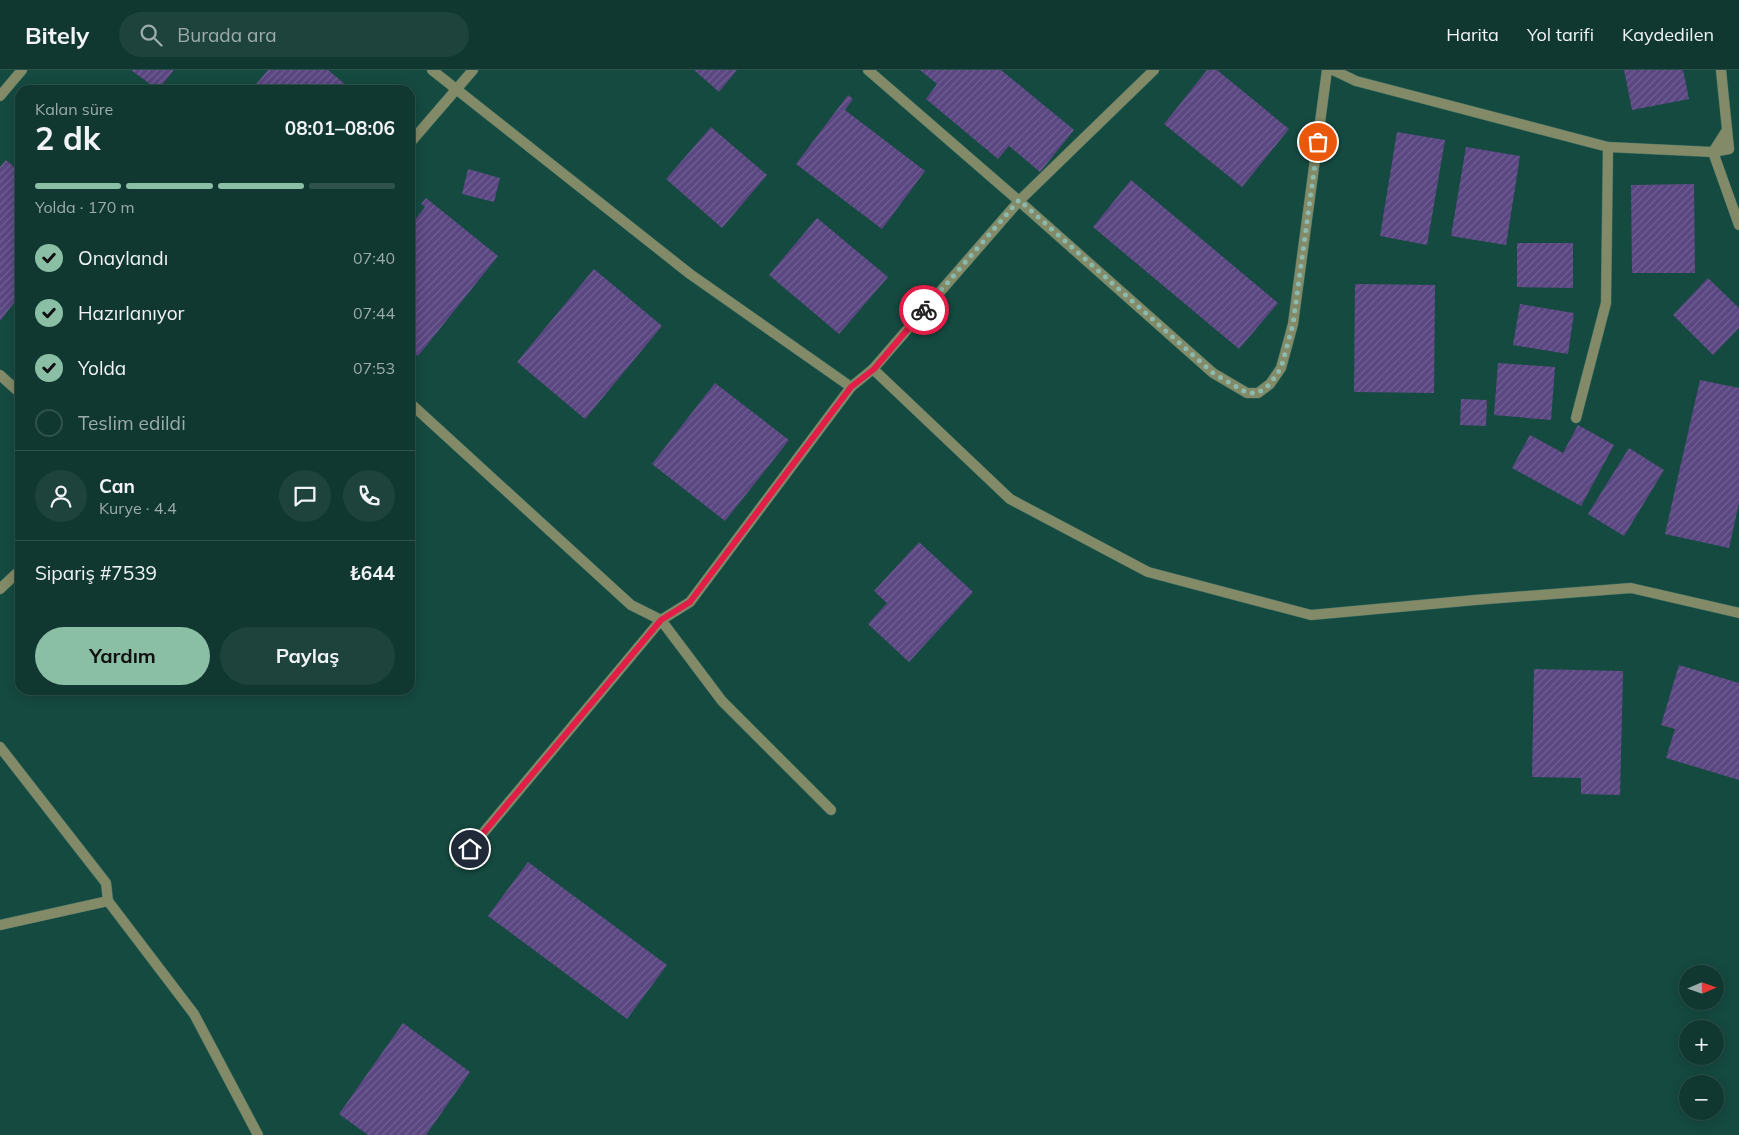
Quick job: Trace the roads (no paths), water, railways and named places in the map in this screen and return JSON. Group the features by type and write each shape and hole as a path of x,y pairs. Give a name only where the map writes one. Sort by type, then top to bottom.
{"street":[{"path":"0,96 22,70"},
{"path":"432,70 690,274 851,387"},
{"path":"415,137 473,70"},
{"path":"868,70 1019,200 1213,373 1247,393 1258,393 1270,384 1281,368 1293,324 1327,70"},
{"path":"459,862 661,620 690,602 851,387 874,369 1019,200 1154,70"},
{"path":"1333,70 1356,80 1608,146 1713,152 1729,149 1721,70"},
{"path":"1576,418 1606,303 1608,146"},
{"path":"1713,152 1739,225"},
{"path":"874,369 1010,499 1148,572 1311,615 1631,588 1739,613"},
{"path":"0,375 15,388"},
{"path":"415,408 631,605 661,620 722,700 831,810"},
{"path":"0,589 15,575"},
{"path":"0,747 106,883 108,901 194,1014 258,1135"},
{"path":"0,925 108,901"}]}
